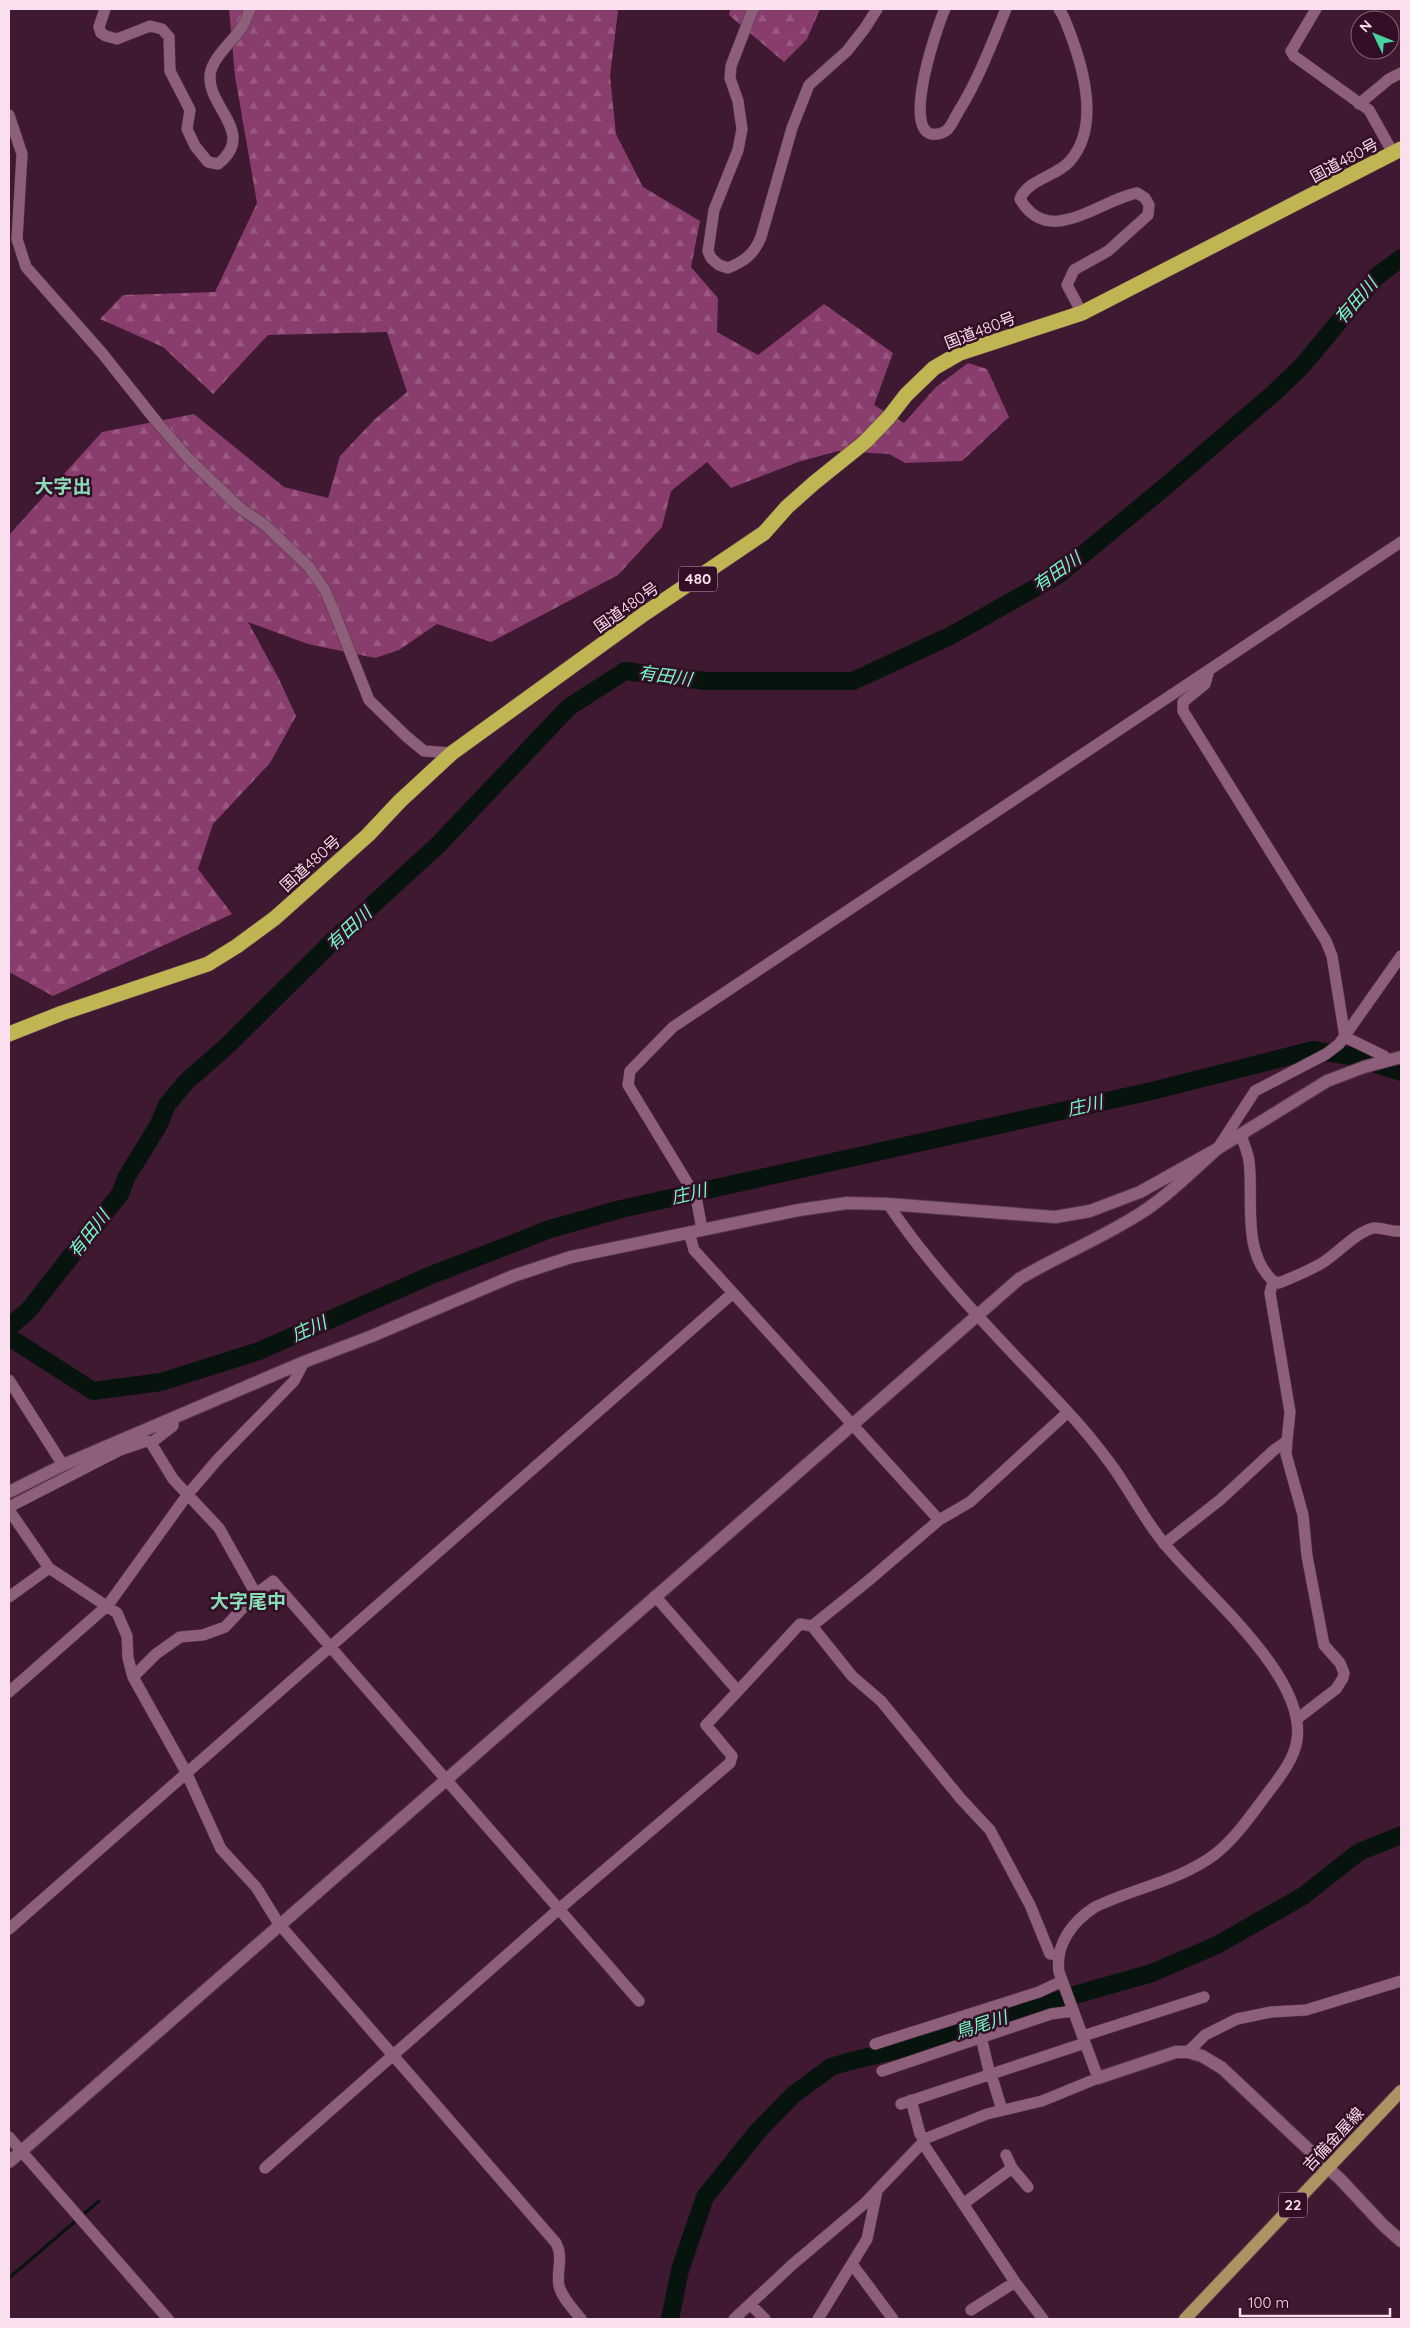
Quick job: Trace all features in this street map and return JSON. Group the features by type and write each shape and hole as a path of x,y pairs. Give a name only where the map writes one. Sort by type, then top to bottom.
{"highway":[{"name":"国道480号","path":"9,1034 62,1013 208,964 230,951 275,918 368,835 400,801 452,753 644,614 764,533 814,483 865,442 889,417 906,394 934,368 960,353 1082,313 1397,151"}],"main road":[{"name":"吉備金屋線","path":"1185,2319 1401,2091"}],"street":[{"path":"105,9 100,28 101,33 106,36 117,39 150,26 162,29 168,37 170,71 190,110 187,129 194,146 208,162 218,164 232,149 232,130 228,118 210,90 209,75 222,51 241,29 250,9"},
{"path":"752,9 731,66 730,78 738,101 742,129 738,150 714,210 708,251 719,265 728,268 742,262 756,251 792,128 809,85 847,51 877,9"},
{"path":"945,9 935,30 920,99 920,124 925,131 931,134 941,134 948,129 973,88 1006,9"},
{"path":"1059,9 1081,62 1087,90 1084,133 1078,151 1071,160 1058,172 1029,186 1020,199 1026,210 1036,217 1056,222 1070,220 1131,194 1137,194 1145,198 1149,205 1148,215 1134,229 1108,251 1074,270 1067,285 1082,313"},
{"path":"1316,9 1291,51 1299,60 1372,115 1397,151"},
{"path":"1359,104 1389,79 1401,73"},
{"path":"9,115 22,154 17,239 26,267 102,353 188,458 240,508 265,525 309,567 328,598 369,700 406,737 424,751 452,753"},
{"path":"702,1229 696,1197 628,1085 630,1071 680,1022 1401,542"},
{"path":"1209,670 1205,684 1183,702 1183,711 1326,941 1332,956 1345,1037"},
{"path":"9,2162 977,1314 1019,1279 1044,1264 1133,1219 1176,1185 1217,1149 1255,1091 1326,1054 1345,1037 1401,956"},
{"path":"1345,1037 1384,1056 1388,1060"},
{"path":"9,1492 61,1462 173,1419 304,1362 372,1336 513,1276 571,1258 702,1229 799,1210 847,1204 888,1204 1055,1217 1090,1210 1140,1192 1217,1149 1327,1081 1401,1057"},
{"path":"1241,1134 1249,1160 1253,1241 1261,1267 1273,1281 1279,1284 1322,1264 1372,1228 1380,1228 1392,1233 1401,1232"},
{"path":"1123,1198 1134,1198 1139,1202 1139,1210 1133,1219"},
{"path":"888,1204 906,1230 977,1314 1068,1412 1113,1467 1146,1520 1164,1544 1248,1635 1290,1695 1297,1719 1295,1750 1286,1767 1227,1844 1212,1857 1182,1873 1105,1902 1086,1913 1069,1930 1058,1955 1059,1972 1098,2078"},
{"path":"689,1232 694,1250 939,1520"},
{"path":"1273,1281 1270,1293 1290,1412 1286,1454 1303,1515 1307,1556 1324,1645 1340,1663 1344,1673 1336,1689 1297,1719"},
{"path":"9,1929 733,1294"},
{"path":"9,1692 108,1606 188,1494 218,1459 294,1381 304,1362"},
{"path":"9,1380 61,1462"},
{"path":"812,1626 939,1520 970,1502 1068,1412"},
{"path":"151,1443 172,1426 173,1419"},
{"path":"256,1594 219,1528 172,1479 151,1443 146,1441 120,1450 9,1508 49,1568 108,1606 117,1614 128,1636 128,1658 133,1677 186,1772 221,1849 256,1887 279,1924 556,2243 561,2257 559,2285 562,2293 581,2319"},
{"path":"1164,1544 1220,1500 1274,1450 1287,1441"},
{"path":"9,1597 49,1568"},
{"path":"133,1677 156,1654 180,1637 203,1635 225,1627 256,1594 273,1581 639,2001"},
{"path":"655,1596 738,1691"},
{"path":"265,2168 559,1909 730,1763 732,1756 706,1725 800,1624 812,1626 852,1676 881,1701 960,1799 990,1830 1030,1905 1050,1954 1058,1955"},
{"path":"1188,2052 1204,2035 1223,2024 1271,2012 1306,2010 1401,1980"},
{"path":"875,2044 1063,1984"},
{"path":"1043,2319 963,2204 923,2141 906,2102 990,2074 1204,1997"},
{"path":"882,2071 1072,2008"},
{"path":"981,2037 990,2074 1002,2110"},
{"path":"734,2319 793,2264 864,2204 923,2141 945,2129 1002,2110 1042,2101 1098,2078 1167,2054 1188,2052 1208,2058 1222,2068 1328,2168 1401,2241"},
{"path":"9,2137 168,2319"},
{"path":"1006,2155 1012,2168 1028,2187"},
{"path":"963,2204 1012,2168"},
{"path":"818,2319 867,2239 877,2190"},
{"path":"852,2264 893,2319"},
{"path":"971,2310 1016,2282"},
{"path":"750,2304 765,2319"}],"green space":[{"path":"229,9 616,9 618,11 610,76 616,134 643,187 700,221 691,267 718,298 717,332 758,355 824,304 893,353 874,405 904,423 936,387 968,363 987,369 1009,417 962,461 905,463 889,454 838,451 798,462 731,488 707,462 671,491 662,527 618,575 491,642 437,624 399,650 375,658 308,644 248,622 279,679 296,716 270,763 213,824 198,869 232,914 53,996 9,972 9,535 102,432 194,414 284,487 328,498 340,456 374,420 407,392 387,332 268,335 213,394 163,347 100,319 123,295 215,292 257,203 235,76"},
{"path":"730,9 820,9 807,39 784,62 729,15"}],"waterway":[{"name":"有田川","path":"9,1327 28,1311 120,1194 126,1178 158,1126 167,1105 186,1082 228,1045 333,941 437,846 569,707 625,671 705,681 853,681 950,636 1058,575 1166,486 1274,393 1302,366 1376,277 1401,258"},
{"name":"庄川","path":"9,1337 93,1391 161,1382 259,1351 429,1276 550,1229 621,1209 1156,1090 1313,1050 1350,1056 1401,1072"},
{"name":"鳥尾川","path":"670,2319 680,2270 705,2197 758,2131 793,2095 831,2067 934,2041 1078,1994 1152,1973 1217,1945 1303,1896 1359,1852 1401,1835"},
{"path":"9,2278 99,2201"}],"district":[{"name":"大字出","path":"63,486"},
{"name":"大字尾中","path":"248,1601"}]}
